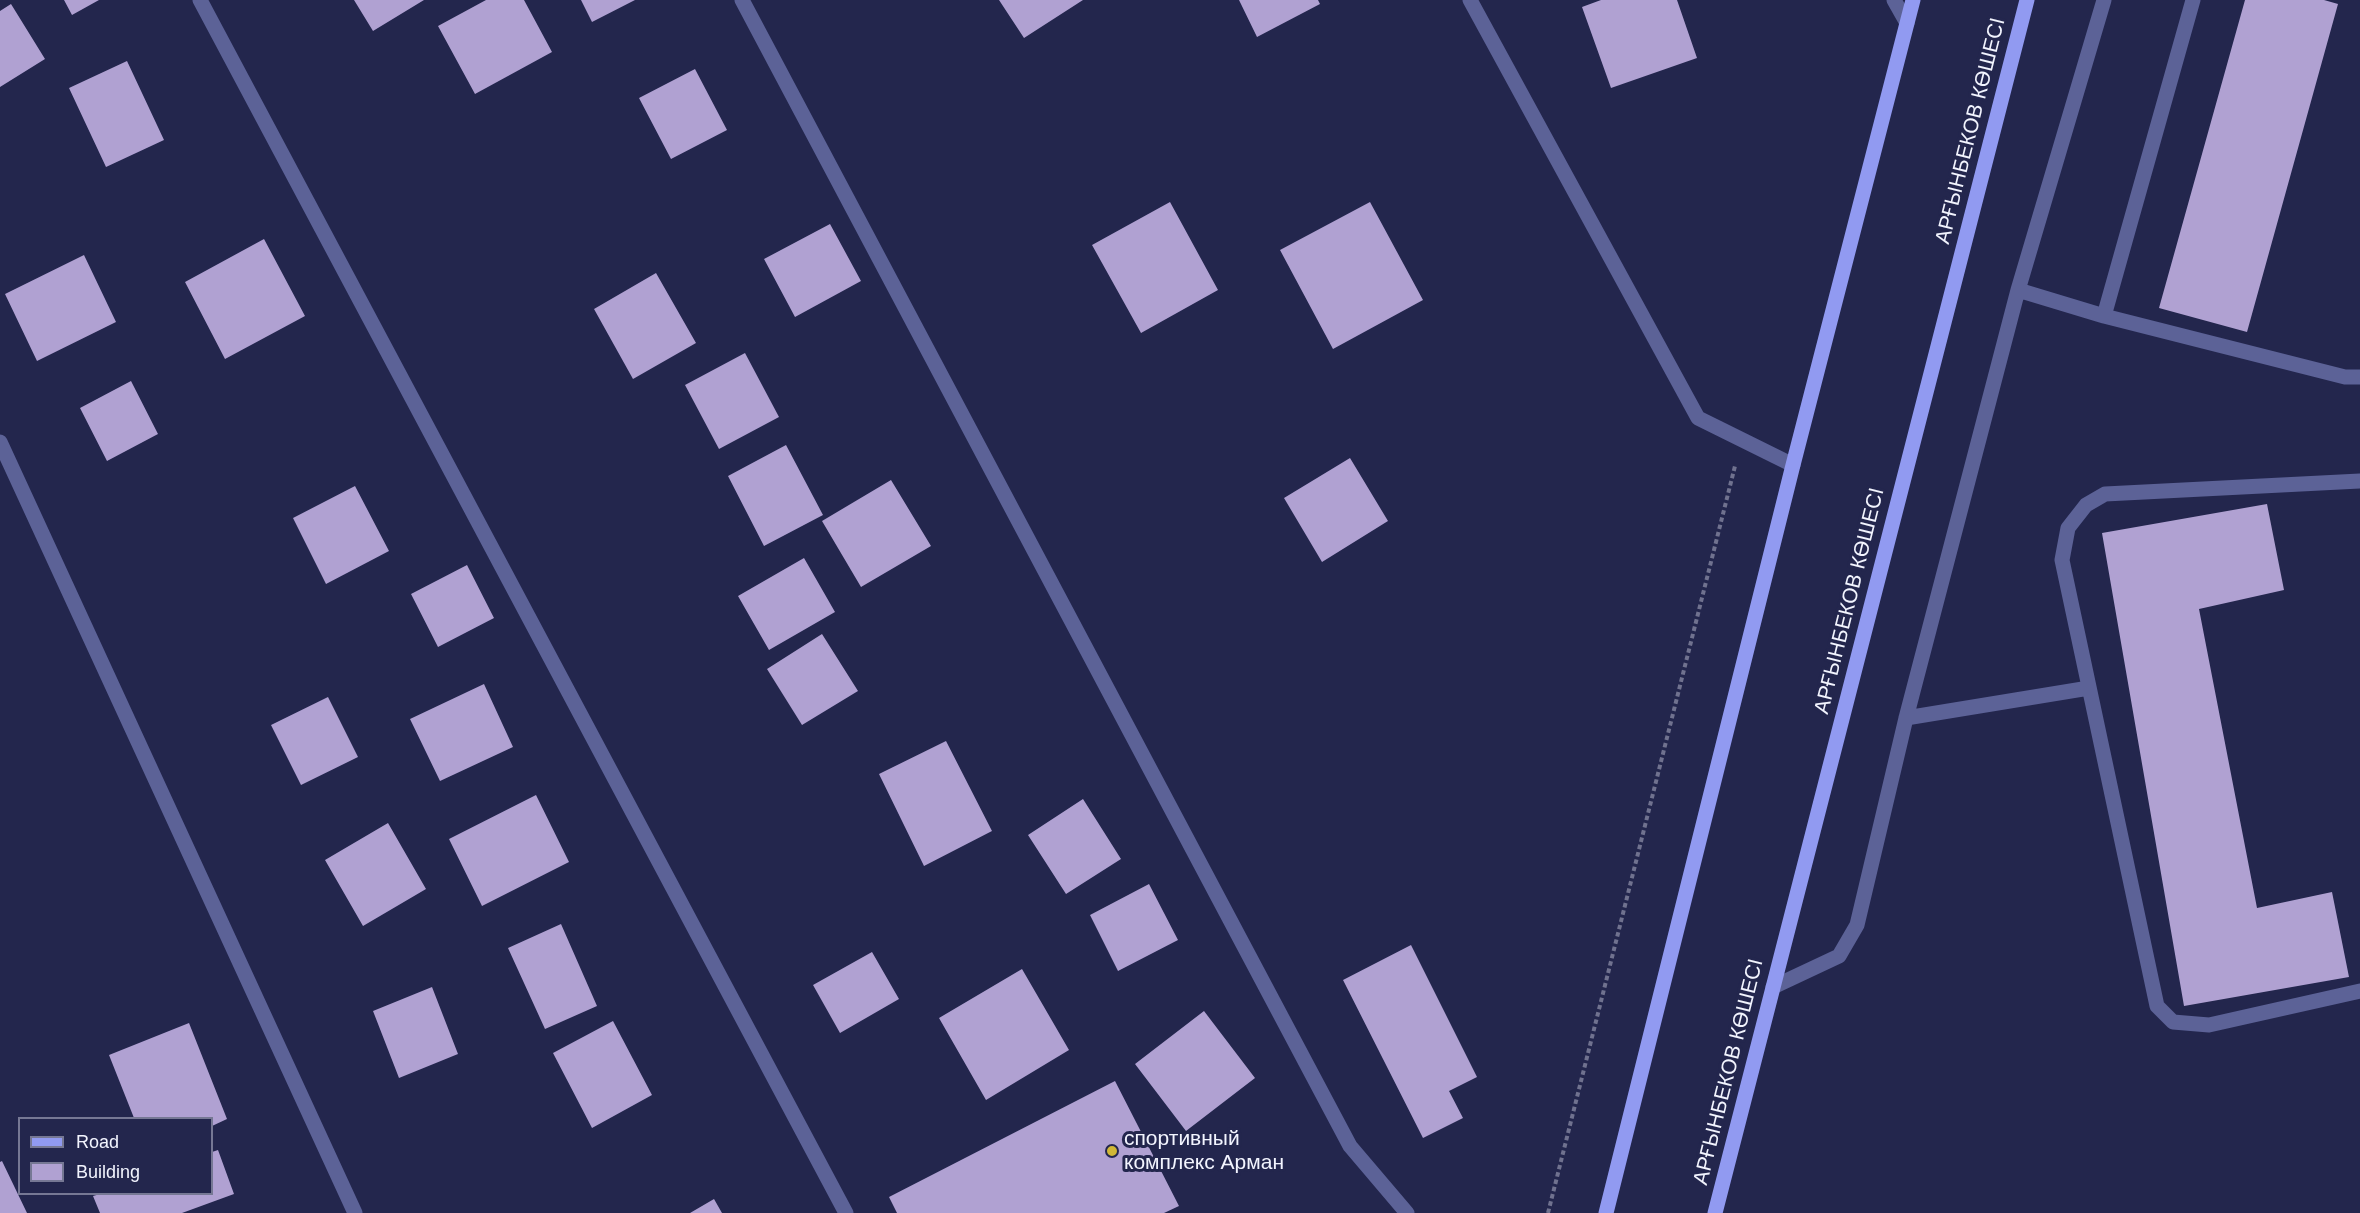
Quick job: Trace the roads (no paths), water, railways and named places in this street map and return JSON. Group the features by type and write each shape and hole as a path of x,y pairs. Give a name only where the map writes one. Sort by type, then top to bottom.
{"main road":[{"path":"1606,1213 1793,465 1913,0"},
{"name":"АРҒЫНБЕКОВ КӨШЕСІ","path":"1715,1213 2027,0"}],"street":[{"path":"200,0 846,1213"},
{"path":"742,0 1350,1146 1407,1213"},
{"path":"1470,0 1698,418 1793,465"},
{"path":"1894,0 1907,23"},
{"path":"1773,987 1839,956 1857,925 1906,718 2018,290 2104,0"},
{"path":"2104,316 2193,0"},
{"path":"2018,290 2104,316 2345,377 2360,377"},
{"path":"0,442 355,1213"},
{"path":"2360,481 2105,494 2086,505 2068,528 2062,560 2157,1006 2173,1023 2209,1025 2360,991"},
{"path":"1906,718 2089,688"}],"place":[{"name":"спортивный комплекс Арман","path":"1112,1151"}]}
